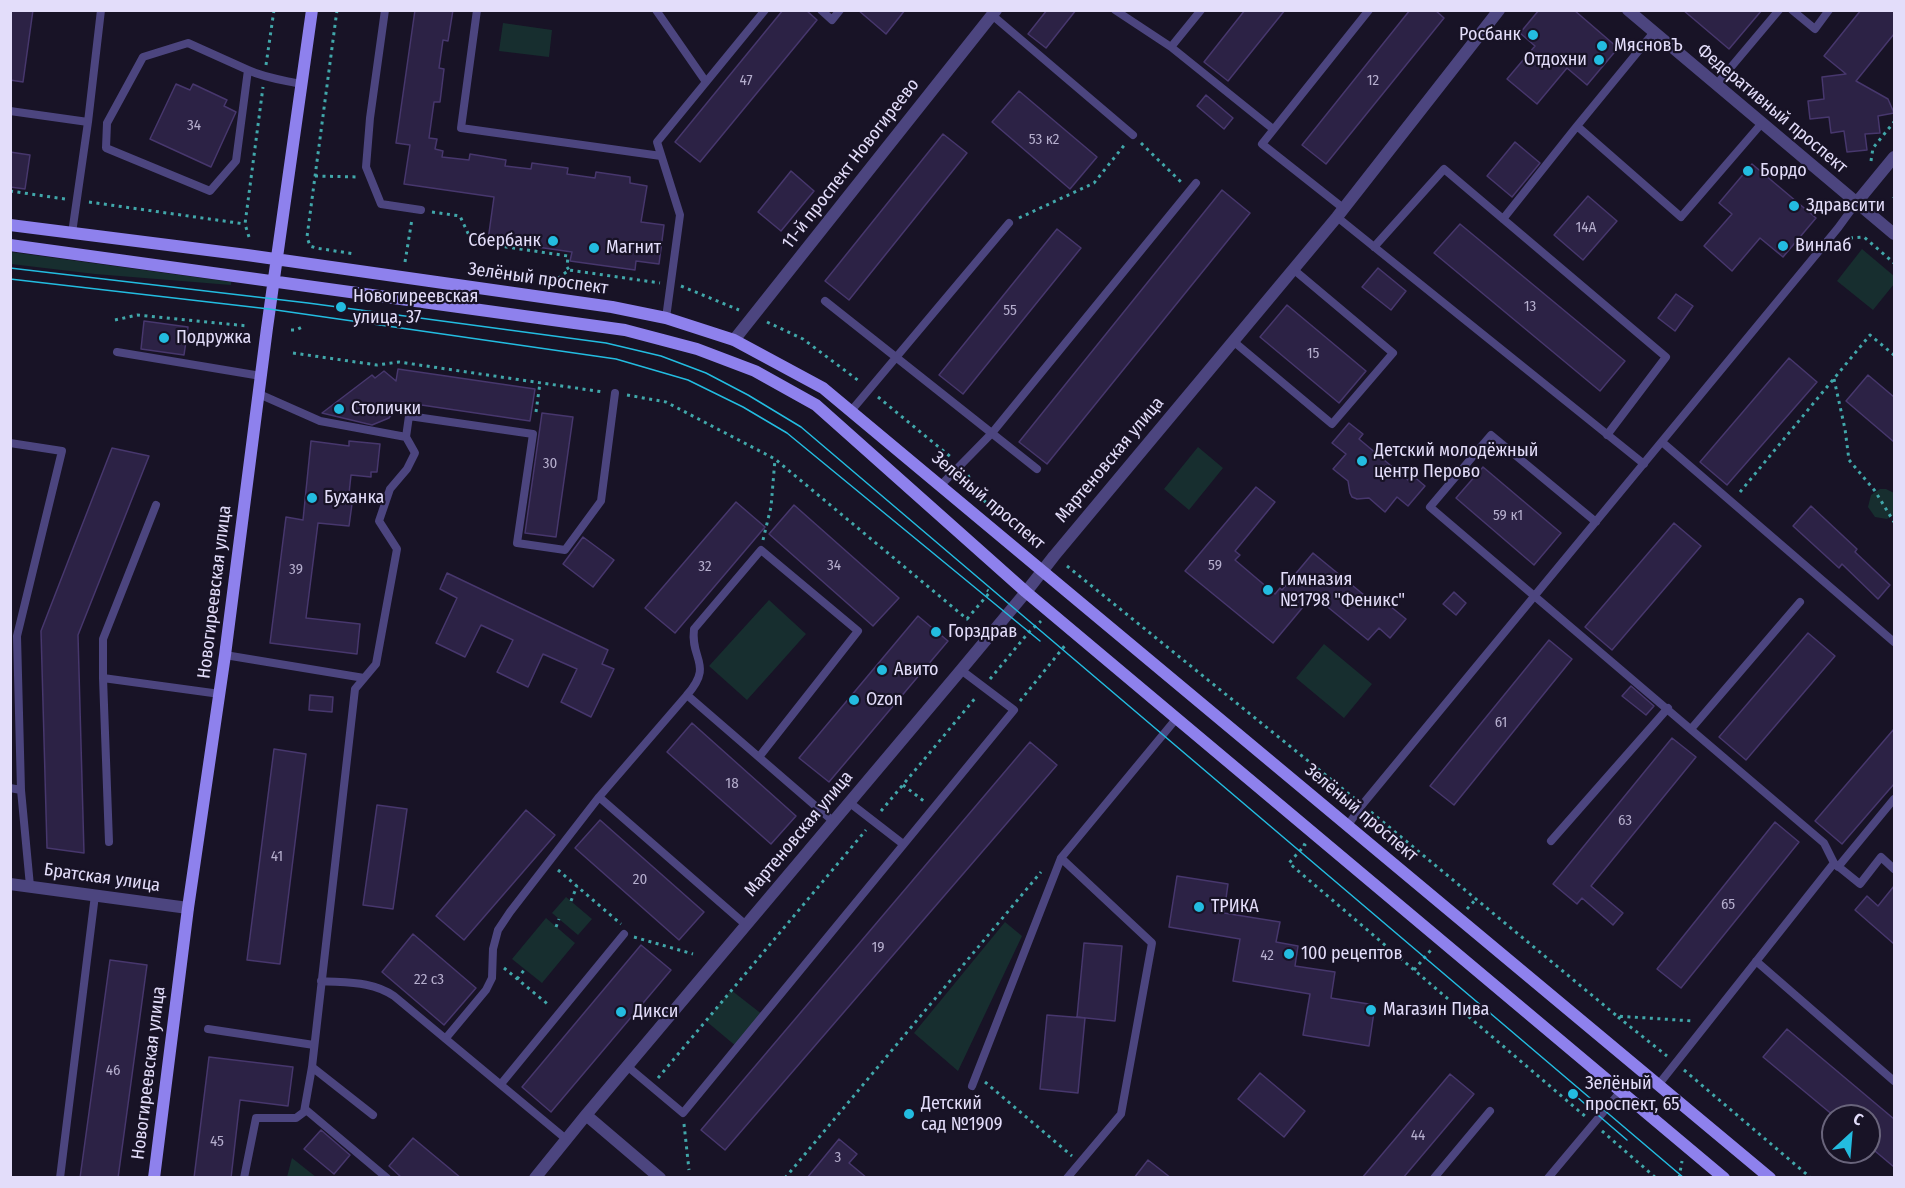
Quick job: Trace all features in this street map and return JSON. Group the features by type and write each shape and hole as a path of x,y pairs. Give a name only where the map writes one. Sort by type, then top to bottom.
{"main road":[{"name":"Новогиреевская улица","path":"154,1178 188,908 220,694 273,282 312,10"},
{"name":"Зелёный проспект","path":"10,225 276,260 612,308 666,318 734,340 823,388 1770,1178"},
{"path":"10,245 625,330 697,349 755,370 816,405 1074,633 1724,1178"}],"street":[{"name":"Мартеновская улица","path":"535,1178 1340,213 1499,10"},
{"name":"Федеративный проспект","path":"1628,10 1894,234"},
{"name":"11-й проспект Новогиреево","path":"734,340 994,13"},
{"path":"1857,202 1894,158"},
{"name":"Братская улица","path":"10,884 188,908"},
{"path":"586,1115 660,1178"}],"lane":[{"path":"72,233 101,10"},
{"path":"385,10 370,118 366,167 381,204 421,210"},
{"path":"477,10 461,128 661,156"},
{"path":"656,10 706,82"},
{"path":"666,318 680,215 657,142 765,10"},
{"path":"821,10 832,20 840,10"},
{"path":"1115,10 1171,47 1273,129"},
{"path":"1171,47 1201,10"},
{"path":"1369,10 1262,144 1340,213 1374,247 1644,464"},
{"path":"1716,85 1779,10"},
{"path":"1792,10 1815,29 1829,10"},
{"path":"994,13 1133,135"},
{"path":"1503,219 1654,32"},
{"path":"248,70 236,161 210,191 106,148 107,123 143,57 188,43 265,77 301,84"},
{"path":"10,111 88,122"},
{"path":"1577,126 1681,217 1762,123"},
{"path":"1374,247 1444,169 1666,357 1607,435"},
{"path":"941,485 992,433 1196,183"},
{"path":"1348,825 1362,805 1838,228 1857,202"},
{"path":"851,411 1009,223"},
{"path":"1233,341 1332,424 1393,353 1293,269"},
{"path":"825,301 1038,469"},
{"path":"117,352 261,376"},
{"path":"244,1178 256,1118 296,1118 305,1109 312,1067 354,689 376,664 397,549 379,521 390,489 407,469 415,453 406,437 409,416 533,435 517,543 565,550 601,501 615,393"},
{"path":"259,394 320,421 406,437"},
{"path":"1596,522 1491,435 1430,507 1824,843 1836,865 1860,884 1881,857 1894,869"},
{"path":"1662,442 1894,642"},
{"path":"10,443 62,451 17,636 21,790 30,886"},
{"path":"109,842 103,639 156,506"},
{"path":"446,1038 486,990 492,978 493,948 498,930 510,912 599,797 700,677 701,665 693,639 694,629 761,550 858,631 759,758"},
{"path":"1691,729 1800,602"},
{"path":"225,655 364,678"},
{"path":"627,1066 683,1113 1014,710 961,670"},
{"path":"103,678 220,694"},
{"path":"687,695 834,822"},
{"path":"1551,841 1668,708"},
{"path":"972,1086 1061,858 1176,719"},
{"path":"10,788 21,790"},
{"path":"599,797 746,925"},
{"path":"1659,1084 1756,961 1894,799"},
{"path":"850,803 903,844"},
{"path":"1061,858 1152,943 1121,1114 1067,1178"},
{"path":"60,1178 95,895"},
{"path":"501,1083 624,934"},
{"path":"1756,961 1894,1081"},
{"path":"321,981 364,983 383,988 501,1083 566,1139"},
{"path":"208,1029 314,1045"},
{"path":"312,1067 373,1115"},
{"path":"1548,1178 1621,1091"},
{"path":"305,1109 387,1178"},
{"path":"1434,1178 1490,1111"}],"path":[{"path":"249,237 245,224 274,10"},
{"path":"1870,166 1873,148 1894,122"},
{"path":"1009,223 1094,183 1133,135 1190,191"},
{"path":"315,176 359,177"},
{"path":"10,191 245,224"},
{"path":"421,210 460,216 472,242 568,256 569,270"},
{"path":"405,262 409,236"},
{"path":"1850,238 1864,237 1894,263"},
{"path":"115,320 137,315 248,326"},
{"path":"291,330 304,326"},
{"path":"1732,502 1870,335 1894,355"},
{"path":"293,353 377,365 399,362 666,402 775,459 967,619 990,592 987,590"},
{"path":"1834,379 1849,460 1875,491 1894,522"},
{"path":"536,412 540,383"},
{"path":"764,537 771,507 775,459"},
{"path":"1066,566 1362,805 1676,1063 1811,1178"},
{"path":"651,1086 1029,632 1042,620"},
{"path":"1014,710 1074,633"},
{"path":"903,785 933,808"},
{"path":"1296,837 1305,845 1289,863 1656,1178"},
{"path":"549,862 621,923 625,930 624,934 693,954"},
{"path":"784,1178 1041,873"},
{"path":"571,901 577,886"},
{"path":"556,927 559,919"},
{"path":"493,958 558,1013"},
{"path":"517,978 525,969"},
{"path":"1617,1016 1707,1023"},
{"path":"977,1075 1080,1162"},
{"path":"683,1113 689,1170"},
{"path":"1679,1178 1683,1156"}],"green space":[{"path":"503,23 552,30 549,57 499,51"},
{"path":"1862,249 1894,276 1894,284 1873,310 1837,281"},
{"path":"11,252 231,282 231,285 95,274 11,264"},
{"path":"1198,447 1223,468 1189,510 1164,489"},
{"path":"1880,489 1894,493 1894,515 1887,519 1875,517 1868,507 1871,495"},
{"path":"769,600 806,634 747,700 709,666"},
{"path":"1324,644 1372,684 1344,718 1296,678"},
{"path":"566,897 592,919 578,935 552,913"},
{"path":"546,918 575,943 542,983 512,959"},
{"path":"1005,922 1022,936 958,1071 914,1033"},
{"path":"731,990 763,1015 737,1047 706,1021"},
{"path":"292,1158 316,1177 287,1177"}],"building":[{"path":"10,10 33,10 23,82 10,80"},
{"path":"415,10 453,10 448,41 443,40 439,68 444,69 440,102 434,102 429,138 437,139 435,149 443,151 442,157 469,160 470,154 506,160 505,166 531,169 532,163 568,168 567,174 595,178 596,172 630,177 630,183 647,186 641,222 664,225 659,264 636,261 635,270 570,261 572,252 488,240 494,197 404,184 410,145 396,143"},
{"path":"783,10 806,10 817,20 700,162 675,142"},
{"path":"858,10 905,10 886,34"},
{"path":"1047,10 1076,10 1046,48 1028,34"},
{"path":"1245,10 1285,10 1228,81 1204,62"},
{"path":"1410,10 1435,10 1444,18 1326,164 1302,145"},
{"path":"1539,10 1574,10 1618,48 1587,85 1567,68 1537,104 1507,79 1535,46 1520,33"},
{"path":"1683,10 1762,10 1729,49"},
{"path":"1861,10 1894,10 1894,34 1856,81 1888,99 1894,113 1878,116 1880,133 1865,134 1867,150 1847,152 1844,131 1831,133 1829,117 1810,119 1808,101 1824,99 1822,77 1846,74 1824,56"},
{"path":"176,84 190,90 193,84 227,100 224,106 236,112 211,167 150,139"},
{"path":"1019,91 1097,157 1070,189 992,122"},
{"path":"1206,95 1233,118 1224,129 1197,106"},
{"path":"943,134 967,153 849,300 825,281"},
{"path":"1515,142 1540,163 1512,197 1487,176"},
{"path":"10,152 30,155 25,189 10,187"},
{"path":"1752,164 1816,218 1783,257 1760,238 1732,271 1704,246 1732,214 1719,203"},
{"path":"791,171 814,191 781,231 758,212"},
{"path":"1222,190 1250,213 1047,464 1019,442"},
{"path":"1588,196 1617,221 1583,260 1554,235"},
{"path":"1460,224 1625,361 1600,391 1434,253"},
{"path":"1057,229 1081,248 963,394 939,375"},
{"path":"1378,268 1406,291 1391,310 1362,287"},
{"path":"1676,294 1693,306 1675,331 1658,318"},
{"path":"1287,305 1366,371 1339,403 1260,337"},
{"name":"Подружка","path":"144,321 188,327 184,355 141,349"},
{"path":"1789,358 1817,382 1727,485 1700,462"},
{"path":"398,369 535,389 530,421 401,402 400,411 394,411 389,418 372,425 322,413 372,375 375,378 384,371 396,381"},
{"path":"1868,375 1894,397 1894,442 1846,401"},
{"path":"542,413 573,417 556,537 525,533"},
{"path":"1349,423 1363,434 1359,439 1408,480 1412,475 1425,486 1408,506 1397,497 1385,512 1369,498 1352,497 1348,481 1333,469 1346,454 1332,443"},
{"path":"311,441 349,446 349,441 380,444 377,472 371,472 371,477 351,475 348,503 352,504 349,526 318,523 306,618 360,624 357,654 270,643 286,517 303,520"},
{"path":"112,448 149,456 78,635 84,853 47,848 41,631"},
{"path":"1483,467 1561,533 1534,565 1456,498"},
{"path":"1256,487 1275,502 1235,551 1240,555 1235,560 1275,594 1280,588 1282,590 1313,553 1375,604 1380,598 1406,619 1390,638 1379,628 1368,640 1313,595 1273,643 1185,571"},
{"path":"736,502 765,527 675,633 645,608"},
{"path":"794,505 899,598 873,626 769,534"},
{"path":"1811,506 1857,549 1855,552 1890,585 1878,599 1842,564 1839,568 1793,526"},
{"path":"1674,523 1701,546 1612,650 1585,627"},
{"path":"583,537 614,560 593,587 563,564"},
{"path":"447,573 608,650 602,664 614,669 591,717 561,702 577,669 543,654 528,687 497,672 513,640 481,625 465,657 436,643 457,598 440,589"},
{"path":"1454,592 1466,603 1456,615 1443,604"},
{"path":"918,616 948,641 829,782 799,758"},
{"path":"1808,633 1835,656 1746,760 1719,737"},
{"path":"1549,640 1572,659 1454,805 1430,786"},
{"path":"1631,686 1654,706 1646,715 1622,696"},
{"path":"310,695 333,697 332,712 309,710"},
{"path":"692,723 796,816 771,844 667,752"},
{"path":"1894,729 1894,784 1842,844 1815,821"},
{"path":"1672,738 1696,757 1591,886 1623,913 1613,925 1582,898 1577,904 1553,884"},
{"path":"1030,742 1057,765 725,1150 701,1130"},
{"path":"274,749 306,754 280,964 247,960"},
{"path":"377,805 407,809 393,909 363,905"},
{"path":"526,810 555,835 464,940 436,916"},
{"path":"600,820 704,912 679,940 575,848"},
{"path":"1775,822 1799,842 1681,988 1657,969"},
{"path":"1177,876 1228,884 1224,913 1280,922 1276,942 1298,946 1295,966 1335,972 1331,998 1375,1005 1369,1046 1303,1035 1310,994 1233,981 1240,939 1169,927"},
{"path":"1894,886 1894,944 1855,910 1867,896 1878,906"},
{"path":"413,934 476,988 444,1025 382,972"},
{"path":"1084,943 1122,946 1115,1021 1077,1017"},
{"path":"641,945 671,970 551,1112 522,1087"},
{"path":"110,960 147,965 118,1178 80,1178"},
{"path":"1047,1015 1085,1018 1078,1093 1040,1089"},
{"path":"1787,1029 1876,1104 1821,1105 1763,1057"},
{"path":"209,1057 293,1067 288,1106 240,1100 231,1178 194,1178"},
{"path":"1260,1073 1305,1111 1284,1137 1238,1099"},
{"path":"1450,1074 1474,1094 1403,1178 1362,1178"},
{"path":"1881,1108 1894,1119 1894,1167 1881,1156"},
{"path":"321,1130 350,1155 334,1174 304,1149"},
{"path":"413,1138 461,1178 402,1178 389,1166"},
{"path":"839,1139 857,1154 849,1163 867,1178 807,1178"},
{"path":"1148,1160 1171,1178 1134,1178"}],"tram line":[{"path":"10,268 308,303 606,343 661,356 706,373 748,395 801,427 1684,1178"},
{"path":"10,279 269,309 616,359 688,380 743,407 787,433 1040,641"},
{"path":"1577,1097 1627,1140"}],"place":[{"name":"Росбанк","path":"1533,35"},
{"name":"МясновЪ","path":"1602,46"},
{"name":"Отдохни","path":"1599,60"},
{"name":"Бордо","path":"1748,171"},
{"name":"Здравсити","path":"1794,206"},
{"name":"Сбербанк","path":"553,241"},
{"name":"Винлаб","path":"1783,246"},
{"name":"Магнит","path":"594,248"},
{"name":"Новогиреевская улица, 37","path":"341,307"},
{"name":"Подружка","path":"164,338"},
{"name":"Столички","path":"339,409"},
{"name":"Детский молодёжный центр Перово","path":"1362,461"},
{"name":"Буханка","path":"312,498"},
{"name":"Гимназия №1798 \"Феникс\"","path":"1268,590"},
{"name":"Горздрав","path":"936,632"},
{"name":"Авито","path":"882,670"},
{"name":"Ozon","path":"854,700"},
{"name":"ТРИКА","path":"1199,907"},
{"name":"100 рецептов","path":"1289,954"},
{"name":"Магазин Пива","path":"1371,1010"},
{"name":"Дикси","path":"621,1012"},
{"name":"Зелёный проспект, 65","path":"1573,1094"},
{"name":"Детский сад №1909","path":"909,1114"}]}
